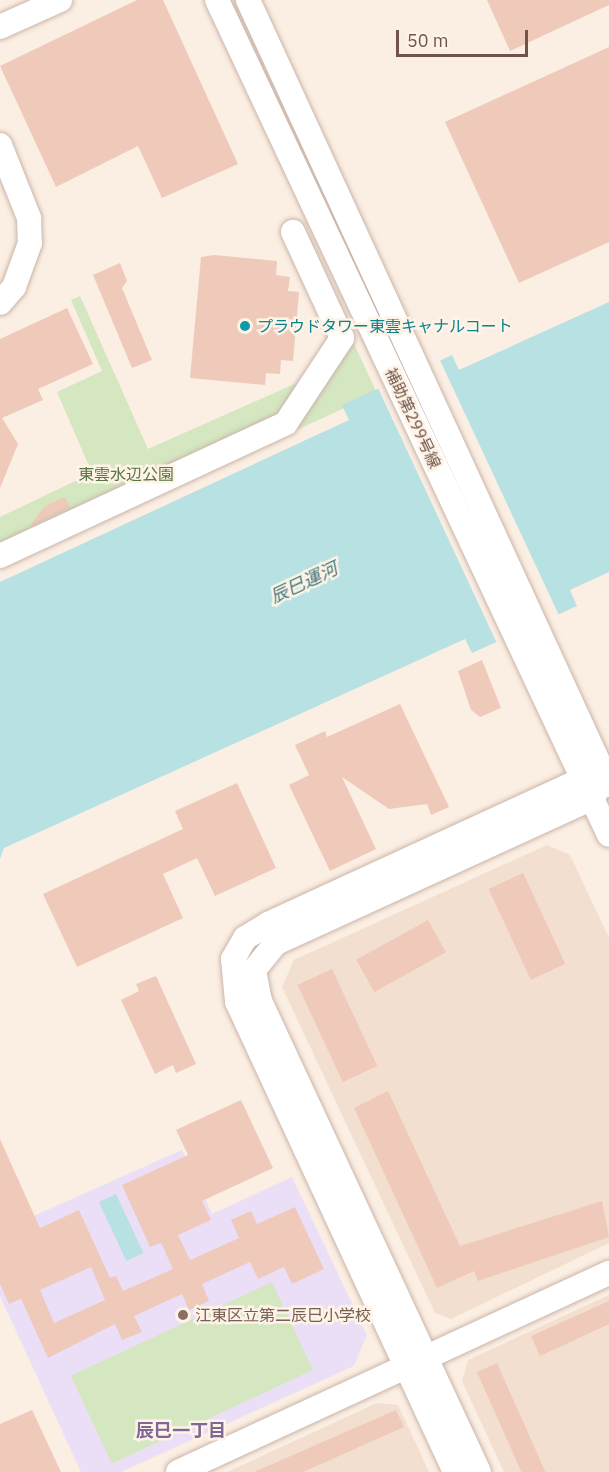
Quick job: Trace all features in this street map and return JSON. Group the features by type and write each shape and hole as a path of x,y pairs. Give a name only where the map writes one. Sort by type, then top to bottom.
{"street":[{"path":"0,27 60,0"},
{"name":"補助第299号線","path":"217,0 376,338 600,783 609,835"},
{"name":"補助第299号線","path":"248,0 399,329 542,665"},
{"path":"0,145 29,218 30,243 14,287 0,303"},
{"path":"0,556 286,423 342,338 293,232"},
{"path":"479,1472 416,1362 237,1002 233,959 245,939 268,924 600,783"},
{"path":"178,1472 609,1273"},
{"path":"416,1362 455,1472"}],"shaded area":[{"path":"547,845 570,855 609,938 609,1243 451,1319 435,1313 282,987 294,960"},
{"name":"江東区立第二辰巳小学校","path":"182,1150 212,1214 292,1177 367,1335 354,1366 121,1472 81,1472 0,1296 0,1231"},
{"path":"609,1295 609,1472 504,1472 462,1381 468,1360"},
{"path":"377,1403 398,1405 429,1472 227,1472"}],"green space":[{"name":"東雲水辺公園","path":"310,250 377,393 0,567 0,517 92,473 57,392 102,371 71,300 80,296 148,449 308,378 333,340"},
{"path":"272,1282 313,1370 112,1464 71,1376"}],"water":[{"name":"辰巳運河","path":"609,302 609,572 570,590 577,606 472,653 465,639 4,848 0,859 0,582 349,420 342,405 452,355 459,370"},
{"path":"116,1194 143,1253 126,1261 99,1202"}],"pier":[{"path":"439,358 560,617 498,646 377,387"}],"building":[{"path":"137,0 163,0 238,164 162,198 138,146 56,187 0,66"},
{"path":"487,0 609,0 609,5 510,51"},
{"path":"609,47 609,242 519,283 445,122"},
{"name":"プラウドタワー東雲キャナルコート","path":"214,255 277,261 276,275 290,277 288,291 299,292 293,361 281,360 280,374 266,373 265,385 190,378 201,257"},
{"path":"120,263 127,281 122,288 152,360 132,368 93,275"},
{"path":"67,308 93,364 38,389 43,400 2,418 18,444 0,488 0,339"},
{"path":"65,497 70,508 29,527 45,506"},
{"path":"482,660 501,708 480,717 471,710 458,671"},
{"path":"400,704 449,807 431,815 427,804 389,809 342,777 376,849 330,871 289,785 309,775 295,745 325,731 327,737"},
{"path":"237,783 276,868 215,896 197,858 163,874 183,918 77,967 43,894 183,829 175,811"},
{"path":"523,873 565,964 531,980 489,889"},
{"path":"428,920 446,952 374,992 356,960"},
{"path":"332,969 377,1066 343,1082 298,985"},
{"path":"156,976 196,1064 176,1073 173,1065 155,1074 121,1000 139,991 136,984"},
{"path":"388,1091 460,1246 602,1201 609,1237 478,1281 474,1271 437,1288 354,1108"},
{"path":"241,1100 273,1168 202,1201 211,1220 178,1235 190,1260 239,1238 231,1220 251,1211 257,1224 295,1207 324,1269 292,1284 284,1267 258,1279 250,1262 202,1284 209,1301 189,1310 182,1294 134,1316 142,1332 122,1340 115,1324 48,1358 21,1299 9,1304 0,1284 0,1139 40,1228 79,1210 110,1278 116,1276 123,1291 173,1269 161,1243 150,1247 122,1185 188,1155 176,1130","holes":["91,1267 105,1300 54,1323 40,1290"]},
{"path":"609,1301 609,1324 540,1356 531,1336"},
{"path":"497,1363 546,1472 521,1472 477,1372"},
{"path":"32,1410 61,1472 0,1472 0,1424"},
{"path":"396,1410 404,1427 303,1472 254,1472"}],"place":[{"name":"プラウドタワー東雲キャナルコート","path":"245,326"},
{"name":"江東区立第二辰巳小学校","path":"183,1315"}],"district":[{"name":"辰巳一丁目","path":"181,1431"}]}
